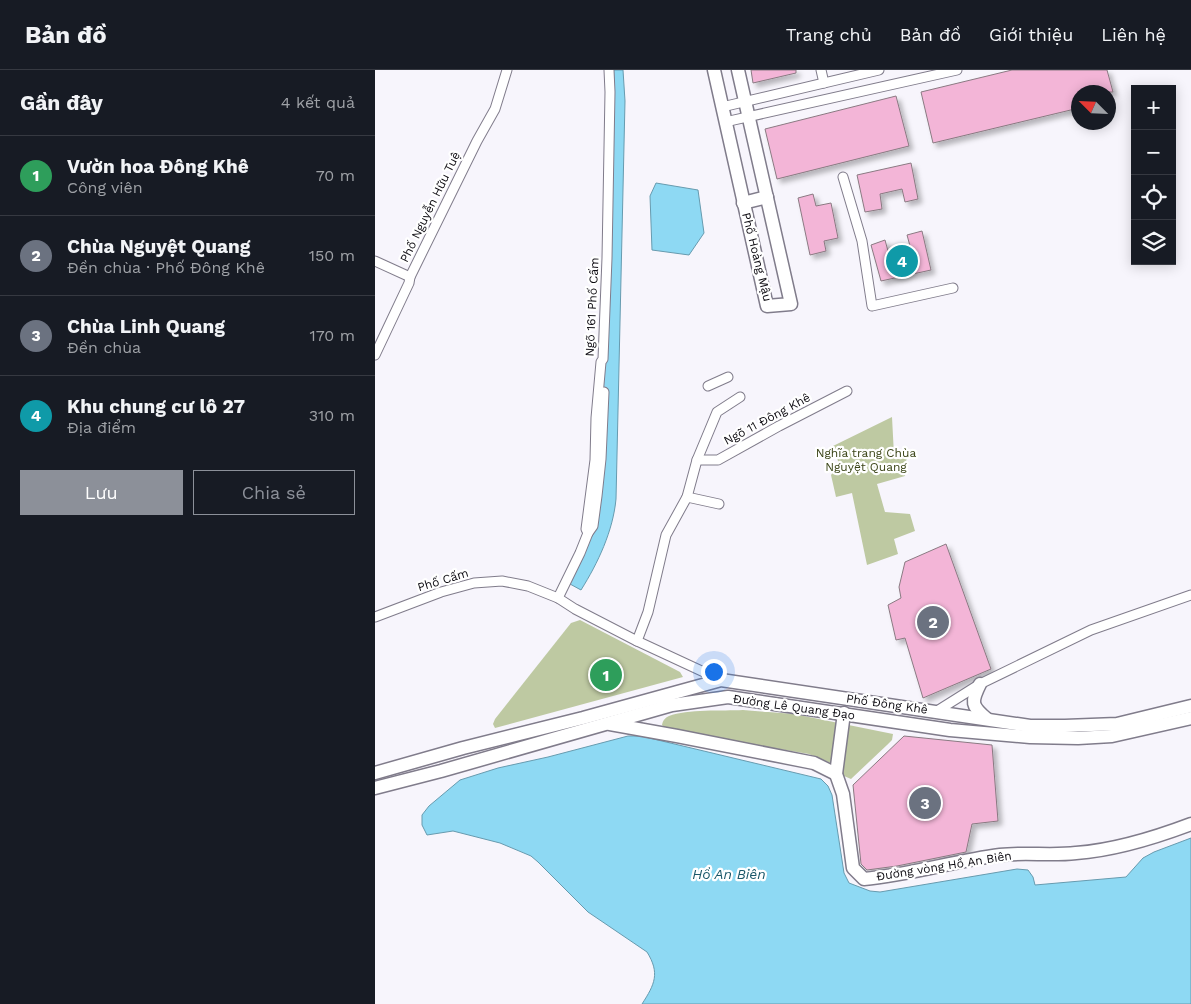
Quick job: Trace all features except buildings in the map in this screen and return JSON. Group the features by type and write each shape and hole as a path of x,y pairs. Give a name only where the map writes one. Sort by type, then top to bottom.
{"street":[{"name":"Phố Nguyễn Hữu Tuệ","path":"375,355 390,326 410,277 477,141 495,109 507,70"},
{"name":"Ngõ 161 Phố Cấm","path":"558,598 588,532 593,526 605,362 603,359 607,258 609,70"},
{"name":"Phố Hoàng Mậu","path":"714,70 767,306 791,304 738,70"},
{"path":"821,70 824,83"},
{"path":"722,107 879,70"},
{"path":"725,122 957,70"},
{"path":"843,177 862,241 871,306 953,288"},
{"path":"743,204 767,197"},
{"path":"375,261 410,277"},
{"path":"708,386 728,377"},
{"name":"Ngõ 11 Đông Khê","path":"697,460 718,460 847,391"},
{"path":"637,641 648,612 666,535 687,497 697,460 717,412 741,397"},
{"path":"687,497 719,504"},
{"name":"Phố Cấm","path":"375,617 435,593 474,583 502,582 528,586 558,598 575,609"},
{"name":"Phố Đông Khê","path":"575,609 637,641 721,680 937,711 980,684 1091,630 1191,595"},
{"path":"721,680 728,697"},
{"name":"Đường Lê Quang Đạo","path":"375,773 721,680"},
{"path":"980,684 973,703 976,710 987,719"},
{"name":"Đường Lê Quang Đạo","path":"375,788 672,705 728,697 987,734 1078,738 1117,735 1191,718"},
{"path":"933,727 937,711 1030,726 1065,726 1110,725 1191,706"},
{"name":"Đường vòng Hồ An Biên","path":"844,713 836,774 843,794 853,868 864,879 891,876 1000,855 1076,853 1111,848 1153,838 1191,824"},
{"path":"583,718 814,763 836,774"}],"green space":[{"name":"Nghĩa trang Chùa Nguyệt Quang","path":"892,417 894,455 907,452 905,476 877,484 885,512 910,514 915,531 894,539 898,554 867,565 852,493 836,497 831,475 839,464 833,446"},
{"path":"580,620 680,672 683,677 495,728 493,724 495,719 571,623"},
{"path":"743,710 794,714 893,734 892,740 851,779 844,776 840,767 809,754 667,730 662,725 666,718 677,714 695,711"}],"water":[{"path":"606,70 623,70 625,101 616,499 612,523 604,546 581,590 570,584 584,555 593,528 603,320"},
{"path":"656,183 698,190 704,233 689,255 652,250 650,196"},
{"name":"Hồ An Biên","path":"628,736 641,736 821,779 828,786 832,795 844,873 849,883 870,891 880,892 1017,869 1028,870 1033,877 1035,885 1126,877 1143,858 1191,838 1191,1004 642,1004 653,984 655,972 647,952 588,912 531,856 500,843 453,831 427,835 422,825 422,815 429,806 460,780 498,768"}],"place":[{"name":"Khu chung cư lô 27","path":"902,261"},
{"name":"Chùa Nguyệt Quang","path":"933,622"},
{"name":"Vườn hoa Đông Khê","path":"606,675"},
{"name":"Chùa Linh Quang","path":"925,803"}]}
